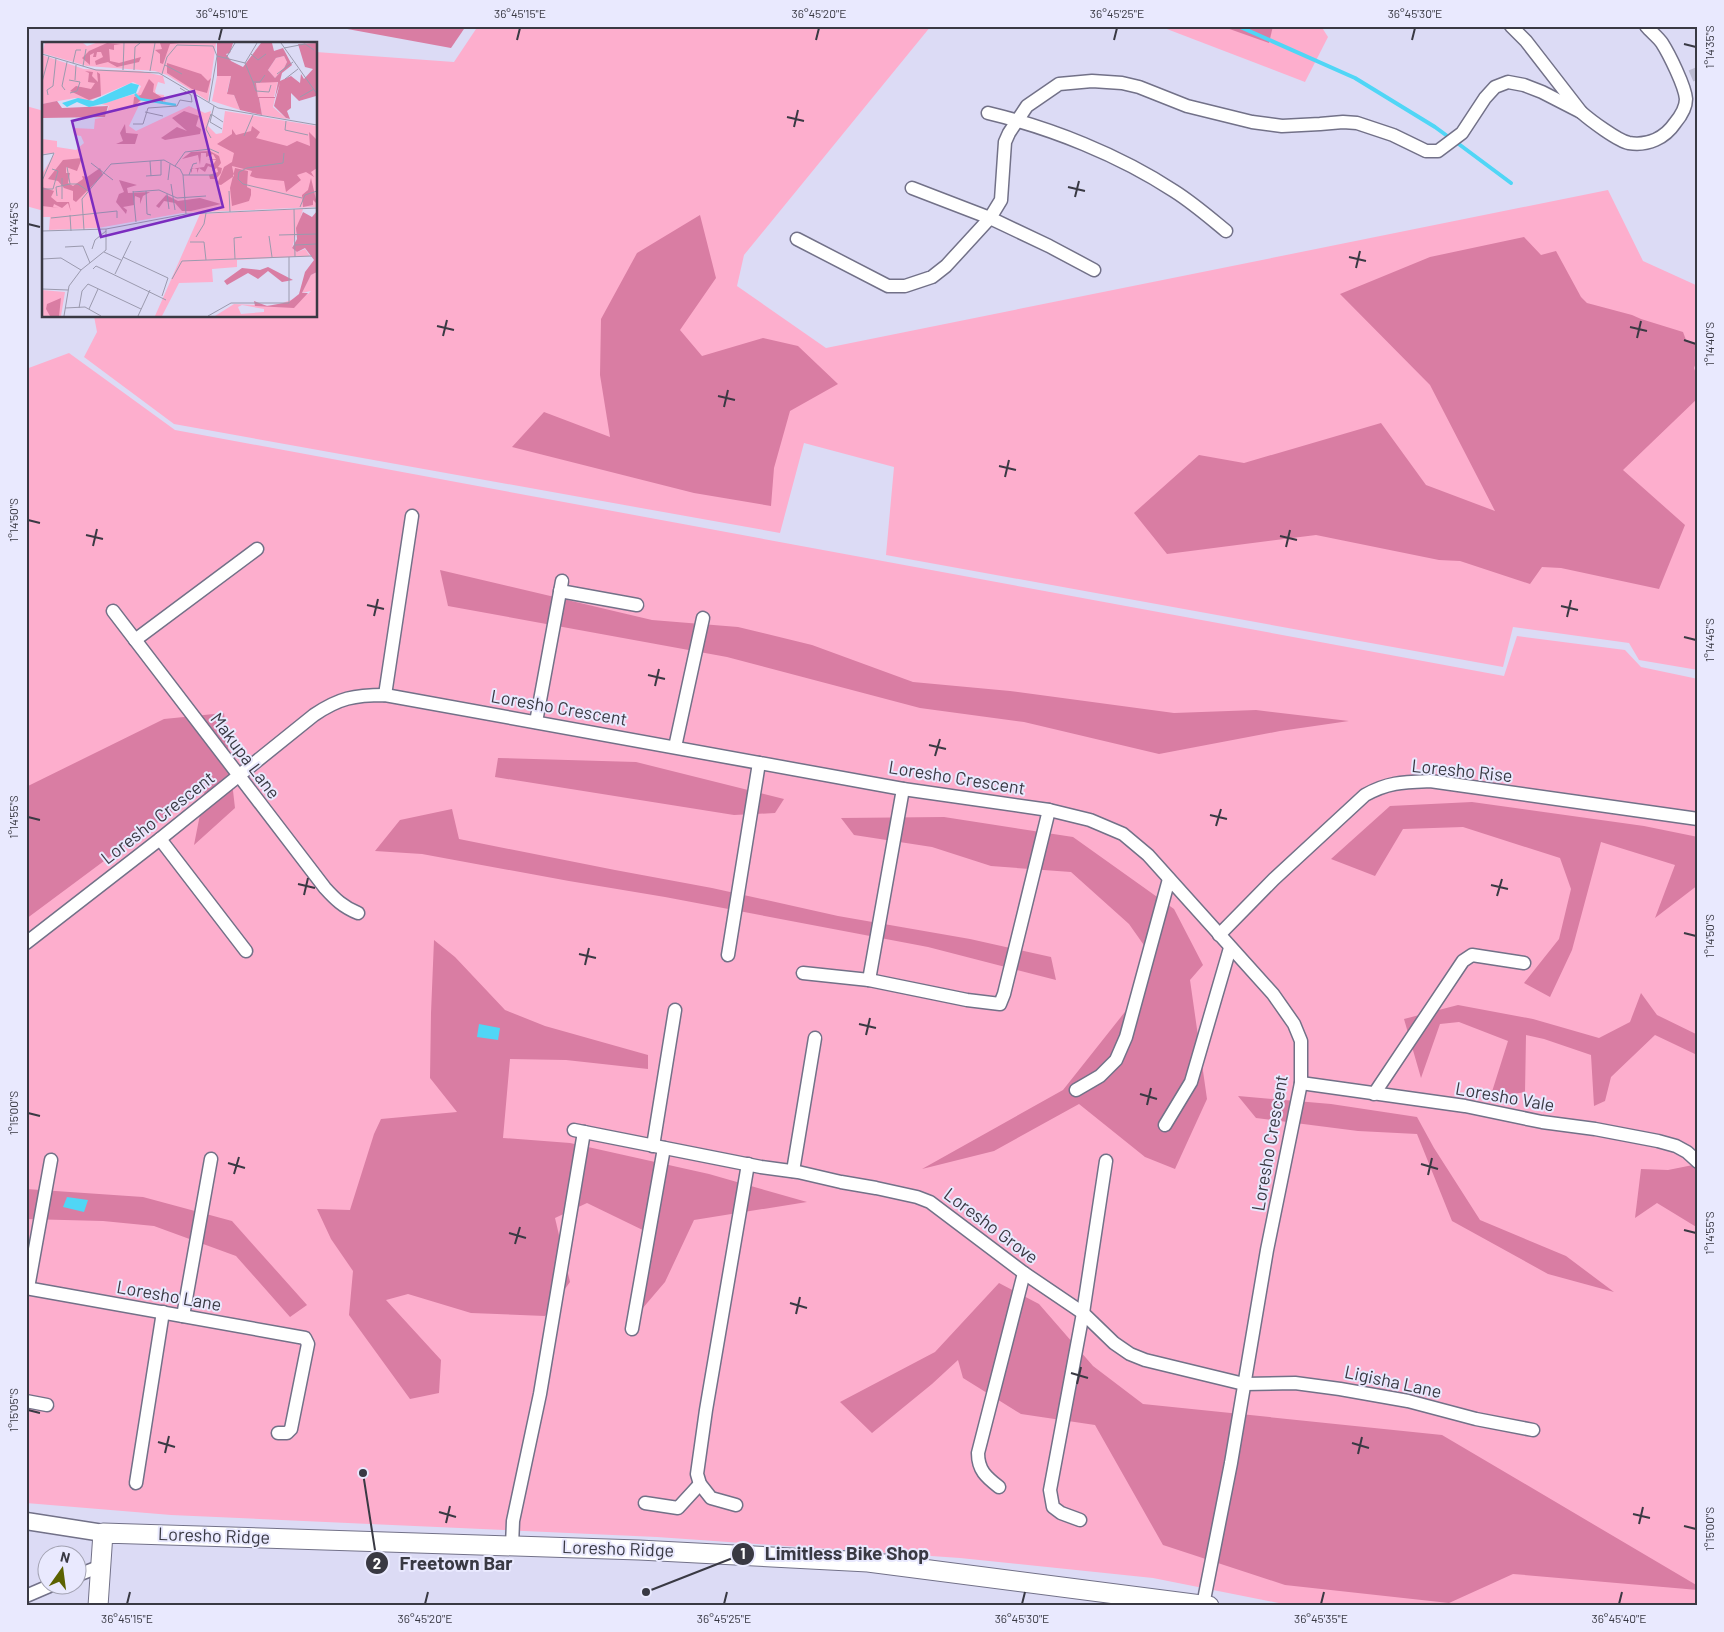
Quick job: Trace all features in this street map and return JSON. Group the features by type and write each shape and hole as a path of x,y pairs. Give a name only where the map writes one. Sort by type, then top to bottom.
{"main road":[{"name":"Loresho Ridge","path":"103,1533 701,1552 868,1562 1206,1605"},
{"path":"98,1606 103,1533"}],"street":[{"path":"1511,26 1526,40 1581,112 1592,122 1628,143 1643,143 1656,140 1670,131 1680,116 1686,100 1686,79 1662,42 1646,26"},
{"path":"797,240 888,286 905,286 932,278 946,266 990,218 1000,200 1005,142 1014,124 1027,106 1059,84 1100,81 1122,83 1139,87 1187,106 1252,122 1282,126 1343,122 1357,123 1393,134 1426,151 1438,151 1462,133 1485,98 1495,88 1508,82 1524,85 1542,92 1581,112"},
{"path":"988,113 1018,121 1096,150 1143,172 1194,205 1226,231"},
{"path":"912,188 990,218 1094,270"},
{"path":"384,695 412,516"},
{"path":"135,640 257,549"},
{"path":"536,722 561,586 637,605"},
{"name":"Makupa Lane","path":"113,612 325,888 337,901 348,909 358,912"},
{"path":"675,747 703,618"},
{"name":"Loresho Crescent","path":"26,943 329,705 362,695 384,695 903,789 1049,810 1090,820 1123,834 1148,855 1230,948 1274,994 1294,1024 1302,1041 1300,1083 1267,1250 1206,1605"},
{"path":"728,955 759,763"},
{"name":"Loresho Rise","path":"1219,935 1280,872 1365,795 1381,786 1400,782 1430,782 1698,819"},
{"path":"869,980 903,789"},
{"path":"803,973 869,980 967,1000 1000,1004 1049,810"},
{"path":"160,839 246,951"},
{"path":"1076,1090 1100,1076 1116,1060 1126,1037 1168,879"},
{"path":"1165,1125 1191,1082 1230,948"},
{"path":"1374,1094 1463,961 1472,956 1524,963"},
{"path":"632,1329 675,1010"},
{"path":"794,1171 815,1038"},
{"name":"Loresho Vale","path":"1300,1083 1465,1106 1542,1122 1595,1129 1676,1146 1687,1152 1698,1162"},
{"name":"Loresho Grove","path":"512,1546 513,1521 540,1394 579,1131 748,1164 794,1171 918,1197 930,1202 1024,1273 1083,1313 1130,1354 1145,1360 1244,1384"},
{"path":"183,1316 211,1159"},
{"path":"27,1288 51,1160"},
{"path":"1080,1520 1061,1513 1053,1507 1050,1490 1083,1313 1106,1161"},
{"path":"736,1505 711,1498 700,1484 697,1474 748,1164"},
{"path":"999,1487 986,1477 980,1468 978,1453 1024,1273"},
{"name":"Loresho Lane","path":"27,1288 305,1338 308,1344 291,1429 287,1433 278,1433"},
{"path":"136,1483 163,1312"},
{"name":"Ligisha Lane","path":"1244,1384 1295,1383 1340,1389 1408,1401 1476,1419 1533,1430"},
{"path":"26,1401 48,1405"},
{"path":"645,1502 678,1508 700,1484"},
{"name":"Loresho Ridge","path":"26,1521 103,1533"},
{"path":"88,1571 100,1566"},
{"path":"26,1596 38,1591"}],"shaded area":[{"path":"331,26 466,26 451,48"},
{"path":"478,26 931,26 744,255 737,286 826,348 1608,190 1643,261 1698,286 1698,670 1639,660 1629,643 1513,627 1503,667 886,555 894,467 804,443 780,533 174,424 84,357 97,332 94,318 318,318 318,52 454,62"},
{"path":"1159,26 1321,26 1328,37 1305,82"},
{"path":"1221,26 1273,26 1269,43"},
{"path":"26,106 42,110 42,210 26,206"},
{"path":"700,215 716,278 680,330 702,356 763,338 798,346 838,384 790,411 774,468 771,506 694,493 512,447 544,412 610,437 600,375 601,319 637,253"},
{"path":"1524,237 1541,255 1556,251 1581,297 1587,303 1632,315 1683,332 1686,340 1698,346 1698,357 1694,368 1698,379 1698,398 1623,470 1685,525 1659,589 1561,568 1542,567 1530,584 1460,561 1439,560 1316,535 1167,554 1134,513 1199,455 1244,463 1381,423 1426,485 1495,511 1430,385 1340,294 1430,257"},
{"path":"69,353 175,430 1504,676 1517,636 1625,650 1641,667 1698,679 1698,1606 1294,1606 1153,1578 960,1558 657,1537 171,1515 26,1503 26,369"},
{"path":"440,570 652,620 738,627 812,645 913,682 1010,691 1174,713 1256,710 1349,721 1280,731 1159,754 1024,722 920,708 727,657 448,606"},
{"path":"224,713 235,808 194,845 205,789 26,919 26,787 164,719"},
{"path":"498,758 636,762 784,799 775,813 734,815 495,777"},
{"path":"1472,802 1644,826 1698,837 1698,885 1655,918 1675,865 1601,842 1572,950 1550,997 1524,983 1559,939 1571,889 1560,858 1463,827 1403,829 1375,876 1331,859 1390,806"},
{"path":"452,809 459,839 712,888 838,916 970,939 1051,957 1056,980 928,947 665,897 422,854 375,851 400,820"},
{"path":"944,817 1073,837 1174,909 1203,965 1190,980 1207,1099 1175,1169 1145,1157 1079,1104 994,1151 922,1169 1063,1090 1132,1003 1153,958 1129,924 1071,872 991,866 932,847 854,835 841,818"},
{"path":"434,940 455,957 505,1010 545,1026 648,1055 648,1069 566,1060 510,1059 503,1138 570,1143 709,1174 807,1202 694,1220 665,1282 636,1316 653,1235 587,1203 555,1218 570,1282 545,1316 471,1313 408,1294 386,1300 441,1360 439,1393 410,1399 349,1315 353,1271 331,1239 317,1209 350,1210 374,1134 381,1119 457,1112 430,1078"},
{"path":"1641,993 1657,1015 1698,1035 1698,1057 1655,1035 1611,1077 1605,1101 1594,1106 1591,1055 1526,1035 1525,1092 1490,1098 1508,1041 1459,1022 1440,1024 1421,1078 1404,1019 1458,1005 1533,1019 1599,1038 1630,1022"},
{"path":"1238,1096 1331,1104 1417,1117 1434,1148 1480,1220 1566,1256 1614,1292 1548,1274 1452,1221 1417,1134 1358,1131 1256,1118"},
{"path":"1698,1164 1698,1228 1657,1203 1635,1218 1641,1169 1668,1170"},
{"path":"26,1189 143,1197 232,1221 307,1305 290,1317 236,1256 154,1226 103,1221 26,1219"},
{"path":"999,1283 1039,1304 1093,1366 1143,1404 1442,1435 1698,1586 1698,1590 1513,1574 1449,1603 1285,1585 1163,1545 1095,1425 1021,1414 963,1378 958,1360 872,1433 840,1402 935,1352"}],"water":[{"path":"479,1024 500,1028 498,1040 477,1037"},
{"path":"67,1197 88,1200 84,1212 63,1207"}],"waterway":[{"path":"1238,26 1355,78 1450,138"},
{"path":"1456,142 1511,183"}],"tunnel":[{"path":"1691,76 1698,73"}],"place":[{"name":"Freetown Bar","path":"363,1473"},
{"name":"Limitless Bike Shop","path":"646,1592"}]}
